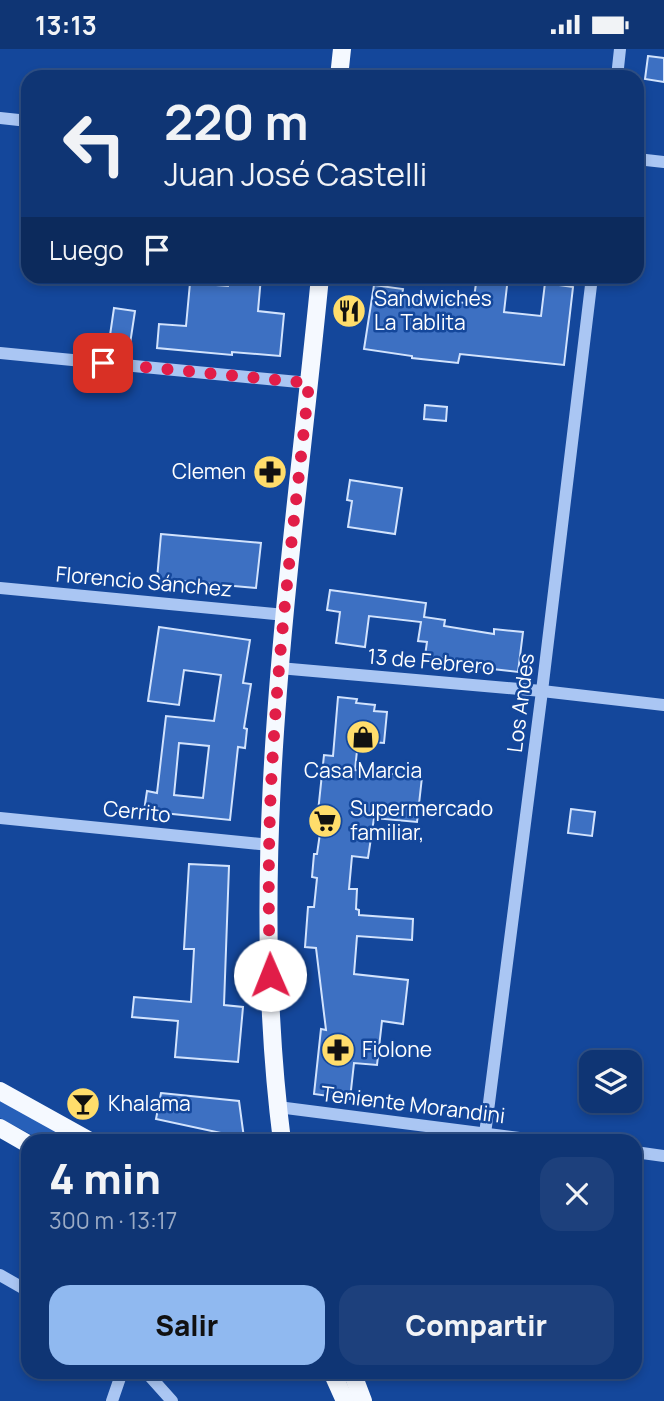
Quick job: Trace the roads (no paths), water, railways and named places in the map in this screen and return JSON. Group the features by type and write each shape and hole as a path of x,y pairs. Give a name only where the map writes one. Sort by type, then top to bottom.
{"main road":[{"path":"340,70 342,49"},
{"path":"281,1134 270,975 268,903 272,755 319,284"},
{"path":"0,1091 77,1134"},
{"path":"0,1128 21,1140"},
{"path":"335,1379 345,1401"},
{"path":"355,1379 363,1401"}],"street":[{"path":"618,70 620,49"},
{"path":"0,118 21,120"},
{"path":"644,160 664,162"},
{"name":"Los Andes","path":"485,1134 591,284"},
{"path":"0,353 309,383"},
{"name":"Florencio Sánchez","path":"0,588 285,615"},
{"name":"13 de Febrero","path":"279,668 542,691 664,705"},
{"name":"Cerrito","path":"0,818 270,845"},
{"name":"Teniente Morandini","path":"278,1107 485,1134"},
{"path":"642,1153 664,1156"},
{"path":"0,1275 21,1286"},
{"path":"112,1401 120,1379"},
{"path":"152,1379 172,1401"}],"place":[{"name":"Sandwiches La Tablita","path":"349,311"},
{"name":"Clemen","path":"270,472"},
{"name":"Casa Marcia","path":"363,737"},
{"name":"Supermercado familiar,","path":"325,821"},
{"name":"Fiolone","path":"338,1050"},
{"name":"Khalama","path":"83,1104"}]}
